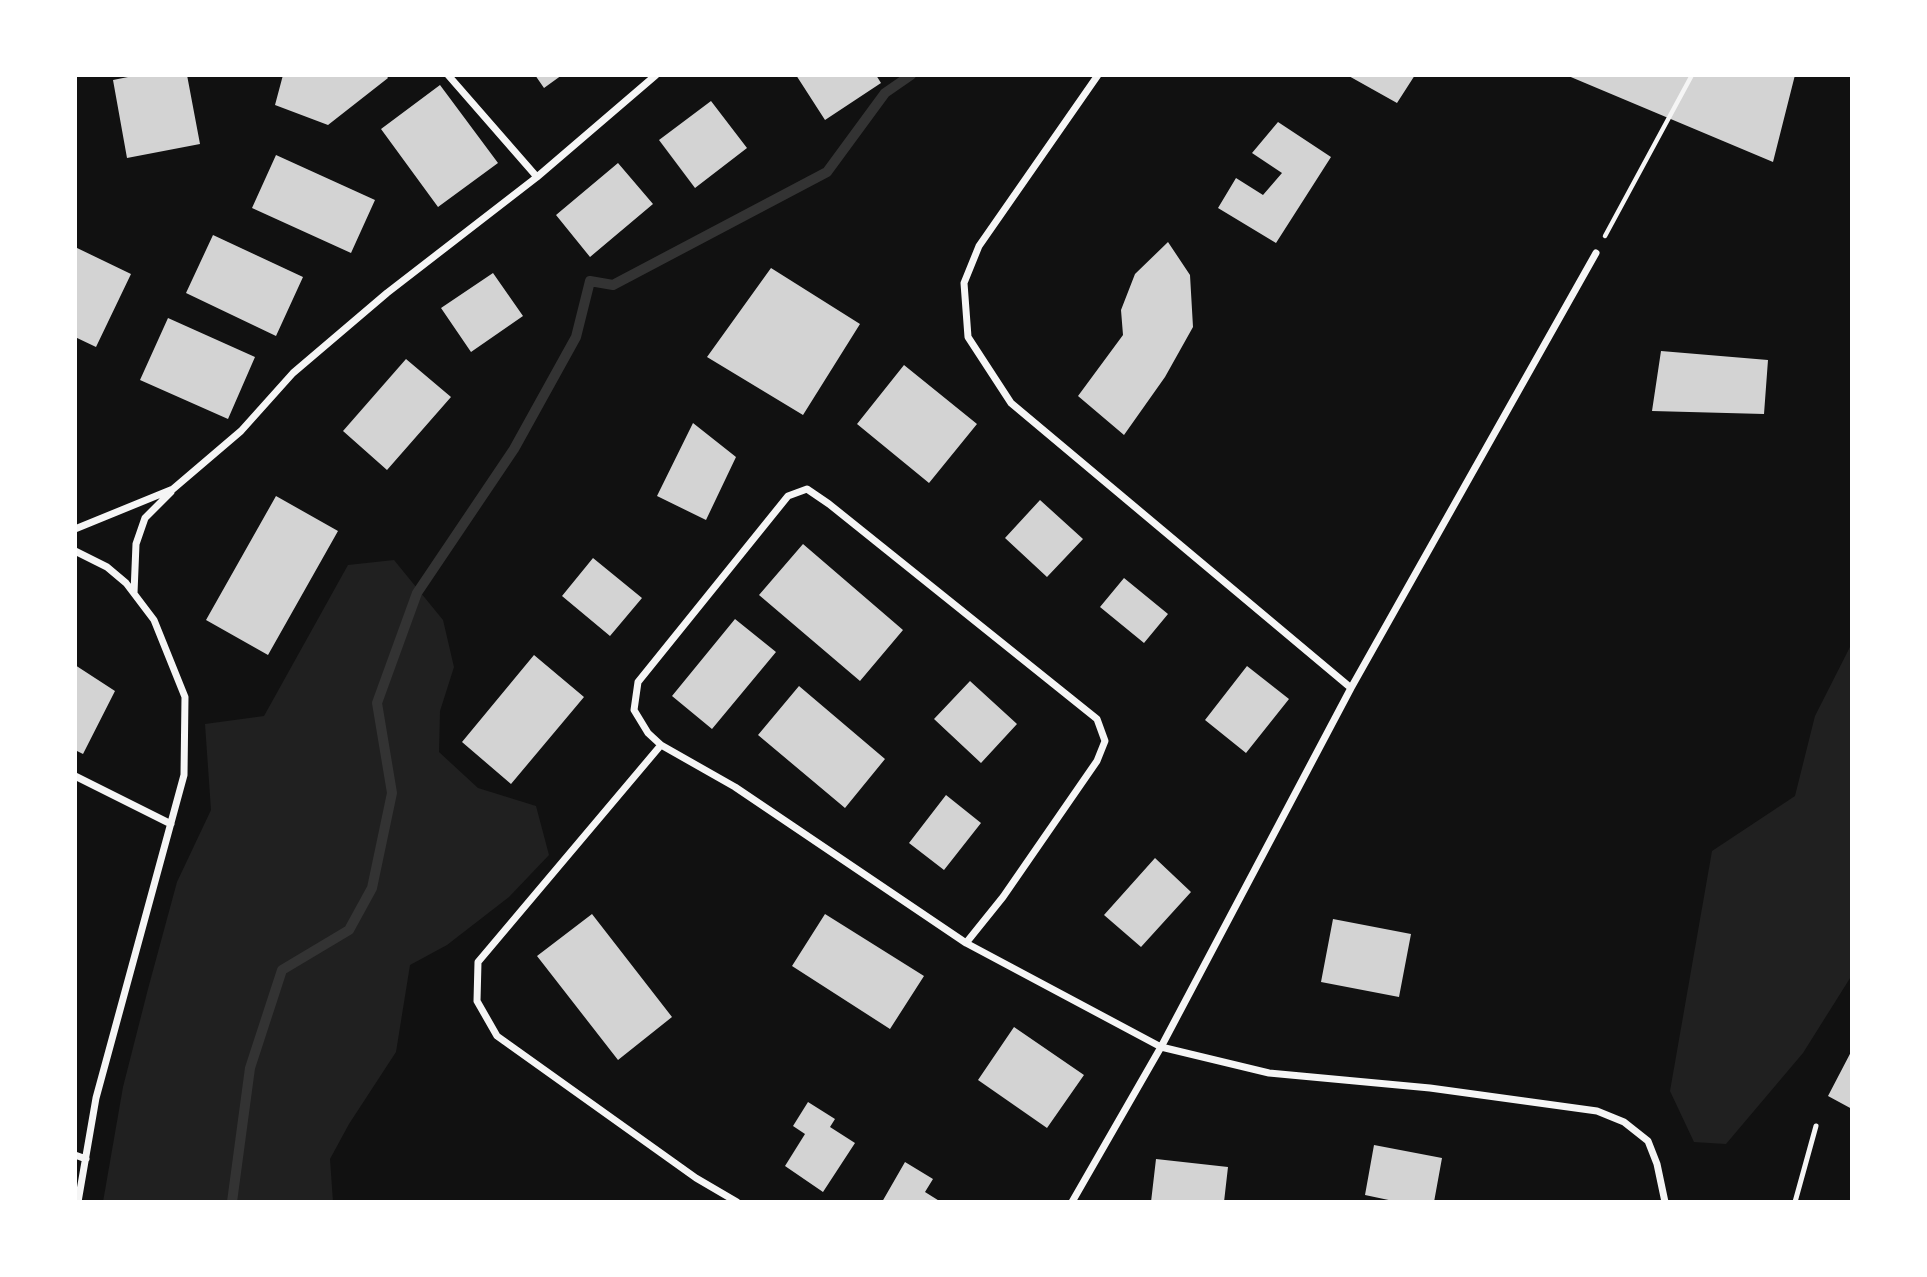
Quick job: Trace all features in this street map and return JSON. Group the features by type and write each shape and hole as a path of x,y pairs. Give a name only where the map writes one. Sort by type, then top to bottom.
{"street":[{"path":"448,75 537,177"},
{"path":"134,593 136,544 145,518 173,489 241,431 293,373 387,293 537,177 656,75"},
{"path":"1098,75 979,246 964,283 968,337 1011,403 1352,688"},
{"path":"1072,1202 1161,1047 1352,688 1596,253"},
{"path":"75,529 173,489"},
{"path":"966,943 1003,897 1097,761 1105,741 1097,719 807,489 788,496 638,682 634,710 648,733 661,744 735,787 966,943 1161,1047 1269,1073 1430,1087 1597,1111 1624,1122 1648,1141 1657,1164 1665,1202"},
{"path":"75,551 107,567 134,593 154,620 185,697 184,775 96,1098 78,1202"},
{"path":"661,744 478,962 477,1000 497,1037 696,1178 737,1202"},
{"path":"75,776 171,824"},
{"path":"75,1155 86,1159"}],"lane":[{"path":"1795,1202 1816,1126"}],"path":[{"path":"1596,253 1692,75"}],"shaded area":[{"path":"394,560 443,620 454,667 440,711 439,752 478,788 536,806 549,855 509,897 447,945 410,965 396,1052 349,1124 330,1159 333,1202 103,1202 123,1087 177,882 211,810 205,724 264,716 348,565"},
{"path":"1852,643 1852,975 1803,1053 1726,1144 1694,1142 1670,1091 1712,851 1795,796 1815,716"}],"building":[{"path":"138,75 187,75 200,144 127,158 113,80"},
{"path":"283,75 386,75 388,78 328,125 275,105"},
{"path":"535,75 562,75 544,88"},
{"path":"796,75 876,75 881,83 825,120"},
{"path":"1347,75 1415,75 1397,103"},
{"path":"1566,75 1795,75 1773,162"},
{"path":"440,85 498,163 438,207 381,129"},
{"path":"711,101 747,148 695,188 659,140"},
{"path":"1278,122 1331,157 1276,243 1218,208 1236,178 1263,195 1282,173 1252,153"},
{"path":"276,155 375,200 351,253 252,208"},
{"path":"618,163 653,204 590,257 556,215"},
{"path":"213,235 303,277 276,336 186,293"},
{"path":"1168,242 1190,275 1193,327 1165,377 1124,435 1078,396 1123,335 1121,310 1135,274"},
{"path":"75,247 131,274 96,347 75,337"},
{"path":"771,268 860,324 803,415 707,357"},
{"path":"493,273 523,316 471,352 441,308"},
{"path":"168,318 255,357 228,419 140,380"},
{"path":"1661,351 1768,360 1764,414 1652,411"},
{"path":"406,359 451,397 387,470 343,431"},
{"path":"904,365 977,424 929,483 857,424"},
{"path":"693,423 736,457 706,520 657,496"},
{"path":"276,496 338,531 268,655 206,620"},
{"path":"1040,500 1083,539 1047,577 1005,538"},
{"path":"803,544 903,630 860,681 759,595"},
{"path":"593,558 642,598 610,636 562,596"},
{"path":"1124,578 1168,614 1144,643 1100,607"},
{"path":"735,619 776,652 712,729 672,696"},
{"path":"534,655 584,697 511,784 462,742"},
{"path":"75,665 115,691 83,754 75,750"},
{"path":"1247,666 1289,699 1246,753 1205,720"},
{"path":"970,681 1017,724 981,763 934,719"},
{"path":"799,686 885,759 845,808 758,735"},
{"path":"946,795 981,823 944,870 909,843"},
{"path":"1155,858 1191,892 1141,947 1104,915"},
{"path":"592,914 672,1017 618,1060 537,956"},
{"path":"825,914 924,976 890,1029 792,966"},
{"path":"1333,919 1411,934 1399,997 1321,982"},
{"path":"1014,1027 1084,1075 1047,1128 978,1080"},
{"path":"1852,1050 1852,1109 1828,1096"},
{"path":"808,1102 835,1119 830,1127 855,1143 823,1192 785,1166 805,1134 793,1126"},
{"path":"1374,1145 1442,1158 1434,1202 1398,1202 1365,1195"},
{"path":"1156,1159 1228,1167 1224,1202 1151,1202"},
{"path":"905,1162 933,1179 925,1192 941,1202 882,1202"}],"waterway":[{"path":"232,1202 250,1068 282,970 349,930 372,888 392,793 377,703 417,593 514,449 576,337 590,281 613,285 827,172 885,93 911,75"}]}
